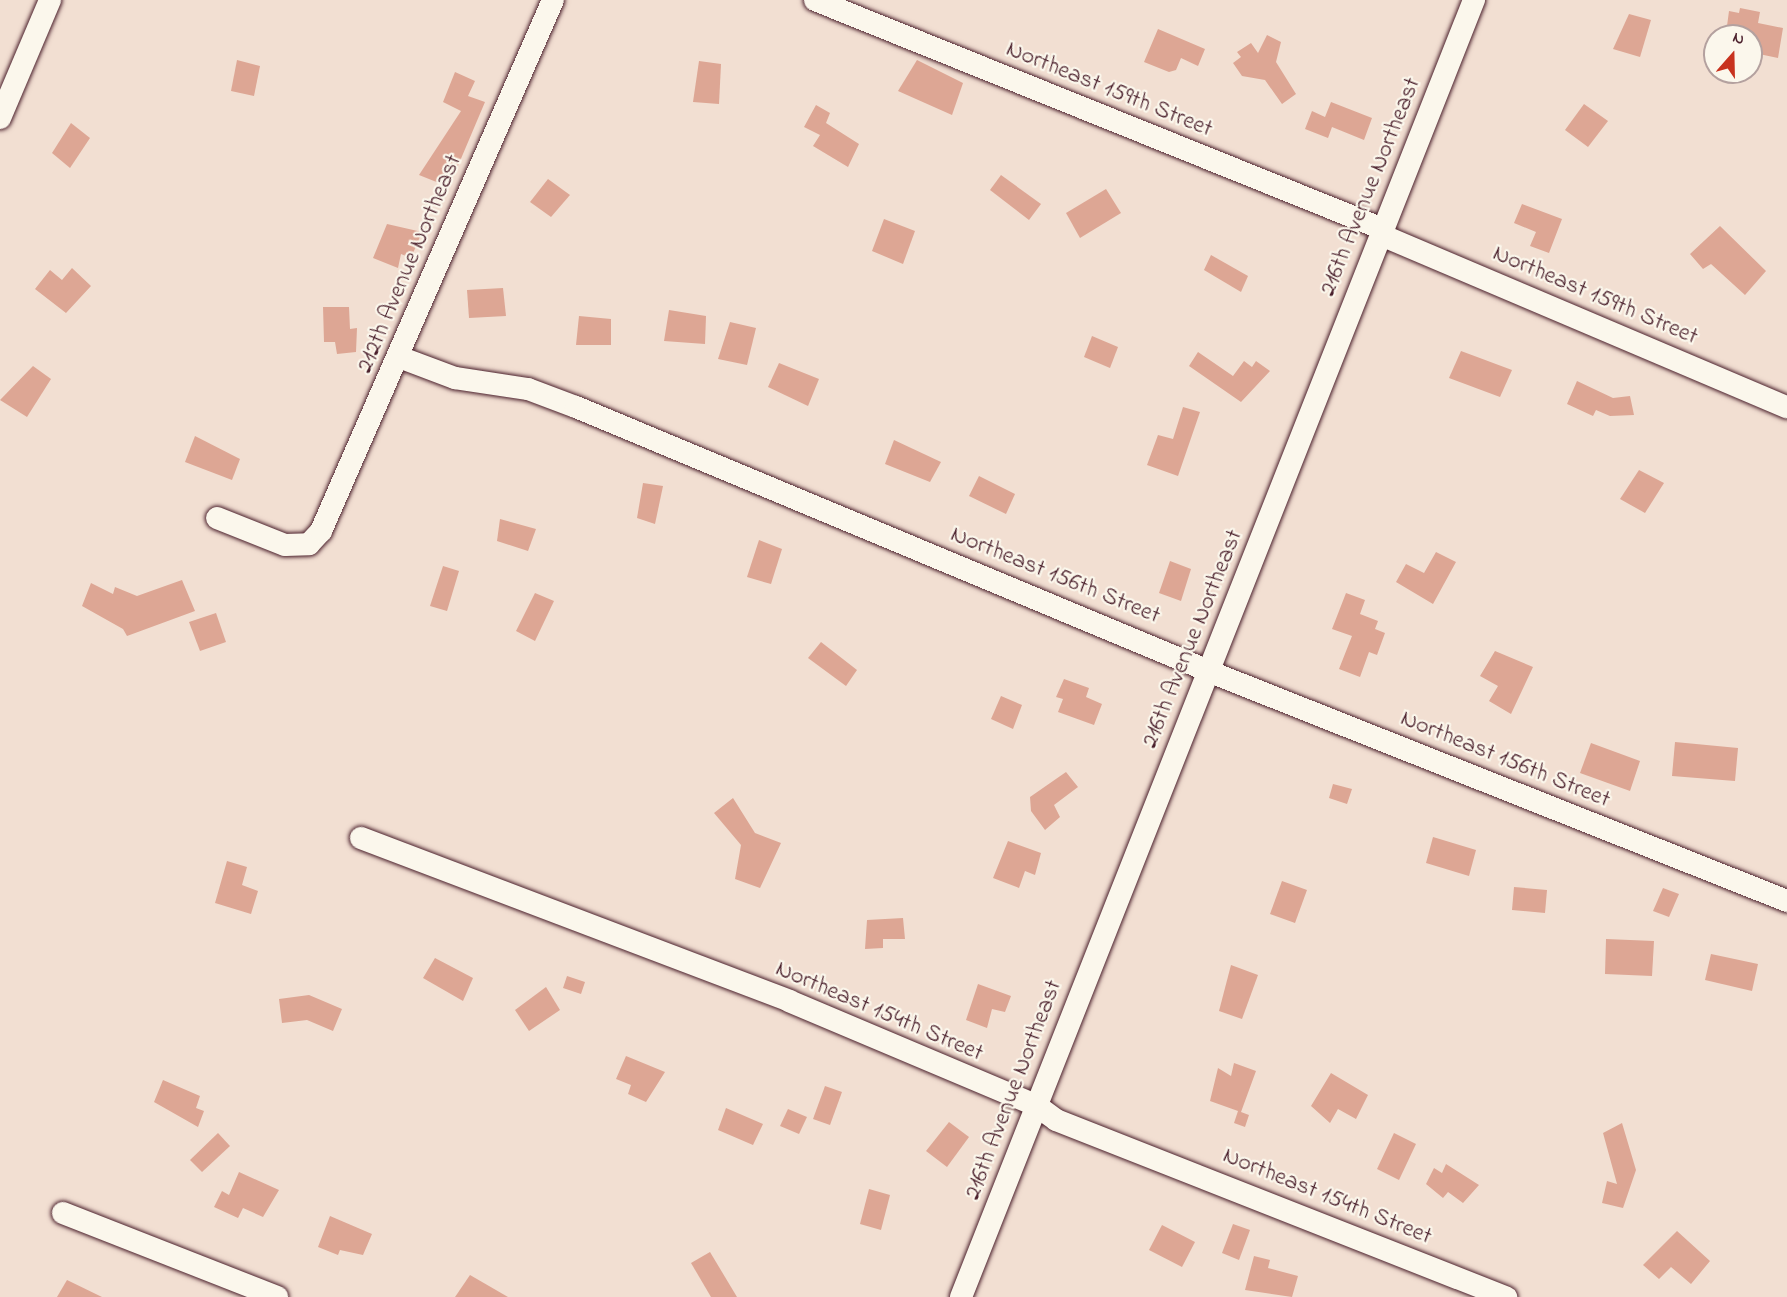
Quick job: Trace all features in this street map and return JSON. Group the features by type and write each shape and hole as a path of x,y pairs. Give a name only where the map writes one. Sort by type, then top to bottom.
{"street":[{"path":"0,118 51,0"},
{"name":"212th Avenue Northeast","path":"217,518 285,545 309,544 321,531 399,357 553,0"},
{"name":"Northeast 159th Street","path":"815,0 1382,232 1787,407"},
{"name":"216th Avenue Northeast","path":"961,1297 1474,0"},
{"name":"Northeast 156th Street","path":"399,357 455,378 528,389 576,407 1210,669 1787,901"},
{"name":"Northeast 154th Street","path":"361,838 789,1001 1037,1106 1056,1120 1506,1297"},
{"path":"63,1213 277,1297"}],"building":[{"path":"1740,8 1760,12 1758,23 1763,24 1727,24 1729,11 1739,13"},
{"path":"1629,14 1651,20 1640,57 1613,49"},
{"path":"1763,24 1783,28 1778,58 1763,55"},
{"path":"1158,29 1205,49 1198,66 1181,58 1176,70 1169,72 1144,62"},
{"path":"1267,35 1281,42 1276,62 1296,94 1282,104 1265,80 1242,76 1233,63 1241,57 1237,52 1251,43 1258,53"},
{"path":"237,60 260,66 254,96 231,91"},
{"path":"917,60 963,83 952,115 898,91"},
{"path":"699,61 721,64 719,104 693,102"},
{"path":"455,72 475,81 468,96 485,102 449,187 419,175 461,111 443,102"},
{"path":"1331,102 1372,118 1364,140 1332,127 1328,138 1305,129 1312,111 1325,117"},
{"path":"1584,104 1608,121 1588,147 1565,130"},
{"path":"816,105 830,113 826,123 859,144 848,167 813,146 820,135 804,127"},
{"path":"71,123 90,138 70,168 52,153"},
{"path":"1001,175 1041,204 1029,220 990,190"},
{"path":"548,179 570,195 551,217 530,202"},
{"path":"1106,189 1121,213 1080,238 1066,213"},
{"path":"1522,204 1562,219 1549,253 1530,246 1536,232 1514,223"},
{"path":"884,219 915,231 903,264 872,251"},
{"path":"387,224 422,232 411,258 401,254 398,268 373,258"},
{"path":"1720,226 1766,271 1745,295 1711,264 1703,269 1690,254"},
{"path":"1211,255 1248,276 1241,292 1204,270"},
{"path":"72,268 91,286 66,313 35,289 50,270 62,280"},
{"path":"503,288 506,316 469,318 467,290"},
{"path":"323,307 349,307 350,329 357,328 356,352 337,354 335,342 324,342"},
{"path":"669,310 706,316 705,344 664,341"},
{"path":"579,316 611,319 611,345 576,345"},
{"path":"730,322 756,328 747,365 718,359"},
{"path":"1092,336 1118,347 1110,368 1084,357"},
{"path":"1461,351 1512,370 1500,397 1449,378"},
{"path":"1198,352 1233,376 1244,361 1252,367 1256,361 1270,371 1241,402 1189,366"},
{"path":"779,363 819,379 808,406 768,387"},
{"path":"33,366 51,379 27,417 0,400"},
{"path":"1577,381 1613,398 1630,396 1634,415 1610,416 1596,410 1593,416 1567,404"},
{"path":"1183,407 1200,412 1178,476 1147,465 1158,435 1173,439"},
{"path":"195,436 240,459 232,480 185,462"},
{"path":"894,440 941,462 930,482 885,464"},
{"path":"1639,470 1664,483 1645,513 1620,499"},
{"path":"979,476 1015,494 1006,514 969,496"},
{"path":"643,483 663,486 655,524 637,518"},
{"path":"500,519 536,529 528,551 497,541"},
{"path":"759,540 782,549 771,584 747,577"},
{"path":"1436,552 1456,562 1433,604 1396,582 1406,564 1424,573"},
{"path":"1170,561 1191,569 1181,601 1159,593"},
{"path":"443,566 459,571 447,611 430,606"},
{"path":"182,580 195,611 127,636 123,629 82,606 91,583 113,594 115,587 137,596"},
{"path":"535,593 554,601 535,641 516,631"},
{"path":"1346,593 1365,600 1360,614 1378,621 1375,629 1385,633 1377,655 1369,652 1360,677 1339,669 1352,636 1332,629"},
{"path":"216,613 226,642 200,651 189,622"},
{"path":"821,642 857,670 846,686 808,658"},
{"path":"1495,651 1533,667 1511,714 1489,701 1498,686 1480,676"},
{"path":"1064,679 1089,688 1086,697 1102,704 1094,725 1058,712 1063,699 1056,697"},
{"path":"1001,696 1022,705 1013,729 991,719"},
{"path":"1675,742 1738,748 1735,781 1672,776"},
{"path":"1591,743 1640,761 1630,791 1580,773"},
{"path":"1066,772 1078,787 1054,805 1060,817 1045,830 1031,811 1030,797"},
{"path":"1333,784 1352,789 1347,804 1329,798"},
{"path":"733,798 755,833 781,843 760,888 735,879 741,845 714,813"},
{"path":"1433,837 1476,850 1469,876 1426,863"},
{"path":"1008,841 1041,853 1035,875 1025,871 1019,888 993,878"},
{"path":"227,861 247,867 242,885 258,891 251,914 215,903"},
{"path":"1282,881 1307,890 1295,923 1270,914"},
{"path":"1514,887 1547,890 1545,913 1512,910"},
{"path":"1663,888 1679,894 1669,917 1653,911"},
{"path":"903,918 905,939 883,939 883,948 865,949 867,920"},
{"path":"1606,939 1654,941 1652,976 1605,974"},
{"path":"1711,954 1758,964 1752,991 1705,980"},
{"path":"435,958 473,978 463,1001 423,978"},
{"path":"1231,965 1258,975 1242,1019 1219,1011"},
{"path":"567,976 585,982 581,994 563,988"},
{"path":"978,984 1011,996 1005,1012 992,1009 987,1028 966,1020"},
{"path":"546,987 560,1010 529,1031 515,1010"},
{"path":"309,995 342,1009 333,1031 307,1020 282,1023 279,999"},
{"path":"626,1056 665,1072 646,1102 628,1094 631,1085 616,1079"},
{"path":"1234,1063 1256,1071 1241,1112 1249,1115 1245,1127 1234,1123 1238,1111 1210,1101 1218,1068 1231,1076"},
{"path":"1331,1073 1368,1095 1356,1119 1338,1109 1330,1123 1311,1106"},
{"path":"163,1080 200,1096 196,1108 204,1111 198,1127 154,1102"},
{"path":"825,1086 842,1092 830,1125 813,1119"},
{"path":"726,1108 763,1124 753,1145 718,1130"},
{"path":"788,1109 807,1117 799,1134 780,1126"},
{"path":"949,1122 969,1137 947,1167 926,1151"},
{"path":"1622,1123 1636,1170 1623,1208 1602,1203 1607,1181 1617,1184 1603,1133"},
{"path":"218,1133 230,1146 202,1172 190,1160"},
{"path":"1394,1133 1416,1144 1399,1180 1377,1169"},
{"path":"1446,1164 1479,1185 1463,1203 1448,1192 1443,1198 1426,1184 1434,1168 1442,1173"},
{"path":"239,1172 279,1190 263,1217 243,1208 238,1218 214,1207 222,1191 229,1195"},
{"path":"869,1189 890,1195 881,1230 860,1224"},
{"path":"330,1216 372,1234 363,1255 340,1250 338,1255 318,1247"},
{"path":"1233,1224 1250,1230 1239,1260 1222,1253"},
{"path":"1162,1225 1195,1242 1182,1267 1149,1250"},
{"path":"1677,1231 1710,1261 1691,1284 1671,1267 1659,1279 1643,1265"},
{"path":"710,1252 737,1297 711,1297 691,1263"},
{"path":"1254,1256 1270,1260 1268,1268 1298,1276 1292,1297 1245,1290"},
{"path":"470,1275 508,1297 455,1297"},
{"path":"67,1280 102,1297 57,1297"}]}
